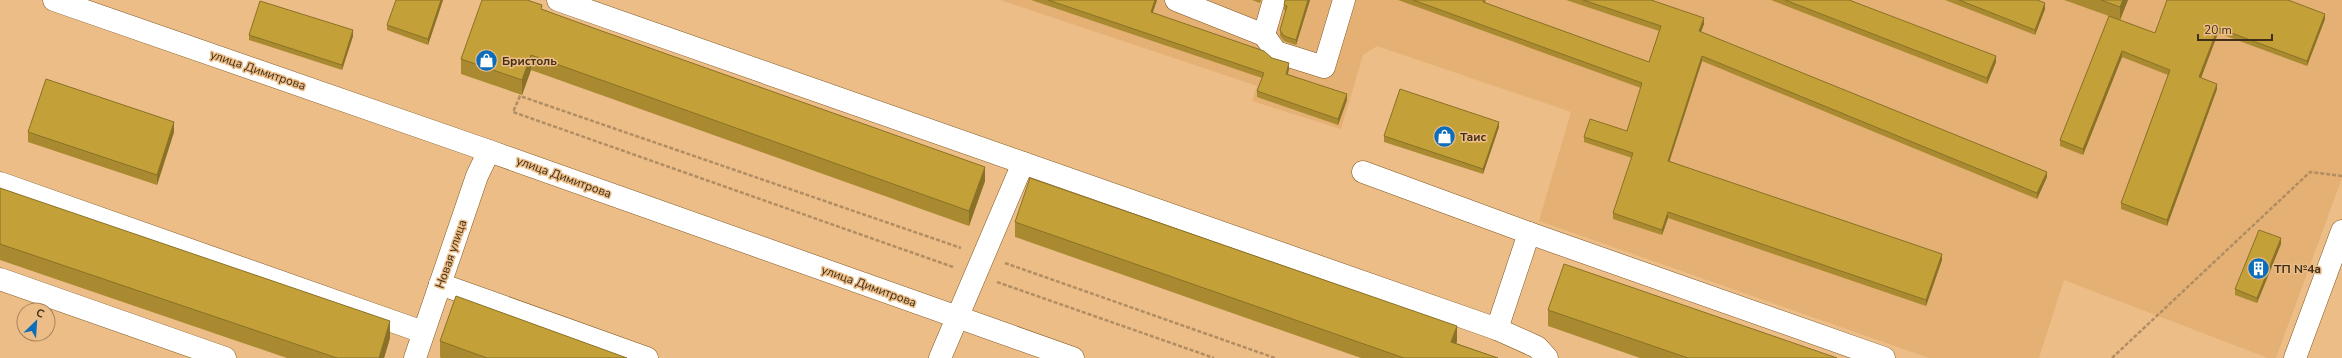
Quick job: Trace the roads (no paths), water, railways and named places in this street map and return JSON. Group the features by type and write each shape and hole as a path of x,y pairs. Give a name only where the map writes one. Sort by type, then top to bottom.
{"street":[{"name":"улица Димитрова","path":"54,0 103,7 489,151 1073,358"},
{"path":"558,0 1497,329 1537,347 1547,358"},
{"path":"1176,0 1264,35 1276,52 1324,67 1344,0"},
{"path":"1264,35 1274,0"},
{"name":"Новая улица","path":"415,358 477,176 489,151"},
{"path":"940,358 959,318 1023,163"},
{"path":"1363,172 1529,233 1884,358"},
{"path":"0,184 423,332"},
{"path":"2295,358 2342,230"},
{"path":"1497,329 1529,233"},
{"path":"0,279 225,358"},
{"path":"440,284 647,358"}],"place":[{"name":"Бристоль","path":"486,61"},
{"name":"Таис","path":"1444,137"},
{"name":"ТП №4а","path":"2258,269"}]}
